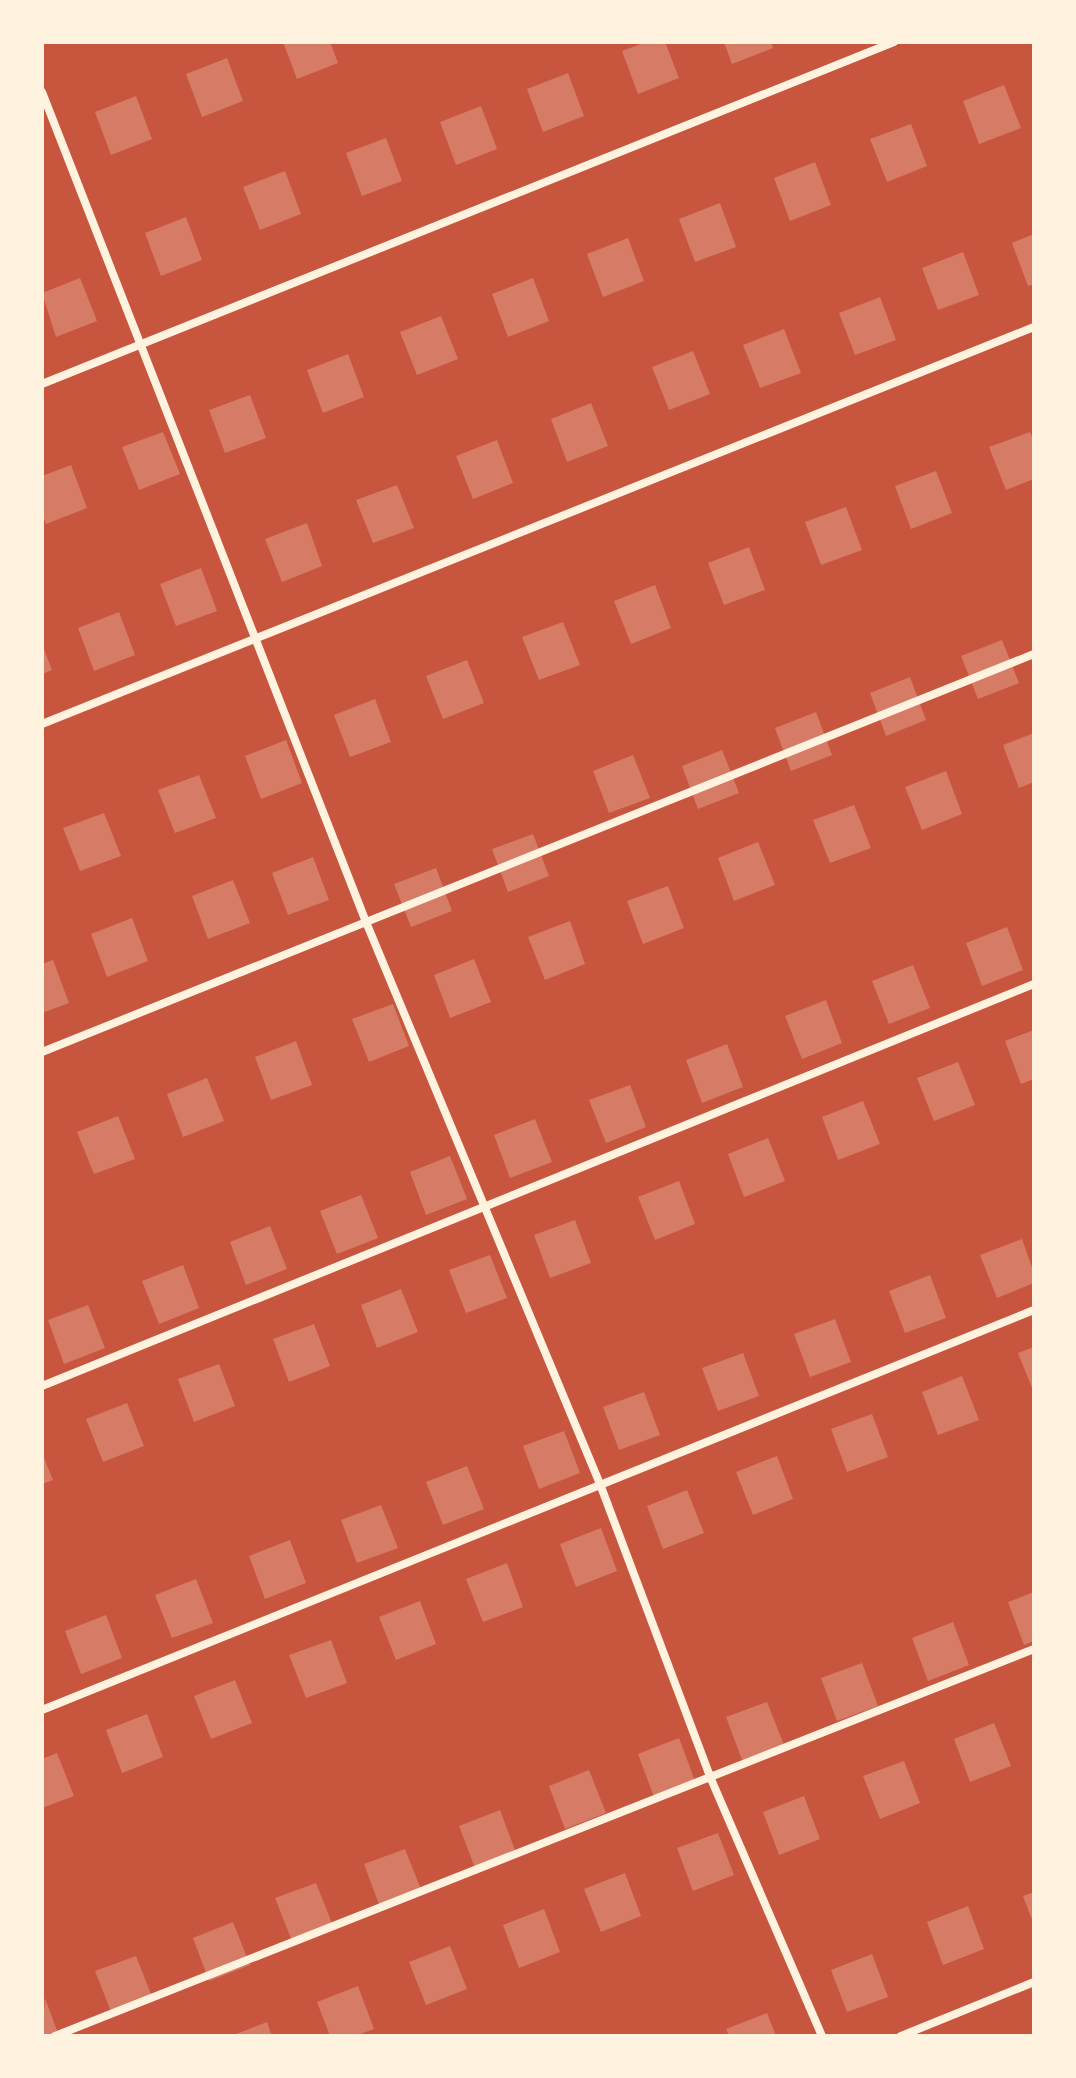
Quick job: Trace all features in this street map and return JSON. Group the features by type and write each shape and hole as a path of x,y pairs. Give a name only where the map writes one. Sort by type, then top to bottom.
{"street":[{"path":"42,384 894,42"},
{"path":"42,92 258,638 366,922 600,1484 711,1779 822,2036"},
{"path":"42,724 1034,327"},
{"path":"42,1052 1034,654"},
{"path":"42,1386 1034,984"},
{"path":"42,1710 1034,1310"},
{"path":"55,2036 1034,1649"},
{"path":"901,2036 1034,1982"}],"building":[{"path":"283,42 330,42 338,63 297,79"},
{"path":"646,42 665,42 679,78 638,94 622,51"},
{"path":"724,42 771,42 773,48 732,64"},
{"path":"227,58 243,101 202,117 186,74"},
{"path":"568,73 584,116 543,132 527,89"},
{"path":"1004,85 1021,128 979,144 963,101"},
{"path":"136,96 152,139 111,155 95,112"},
{"path":"481,106 497,149 456,165 440,122"},
{"path":"911,124 927,166 887,182 870,139"},
{"path":"386,138 402,181 362,196 346,153"},
{"path":"815,162 831,205 790,221 774,178"},
{"path":"285,171 301,214 260,230 243,187"},
{"path":"720,203 736,247 695,262 679,219"},
{"path":"186,217 202,260 161,276 145,233"},
{"path":"1034,234 1034,284 1028,286 1012,243"},
{"path":"628,238 644,281 603,297 587,254"},
{"path":"963,252 979,295 938,310 922,268"},
{"path":"80,278 97,321 56,337 42,293"},
{"path":"533,278 549,321 508,337 492,294"},
{"path":"880,297 896,340 855,355 839,313"},
{"path":"441,316 458,359 417,375 400,332"},
{"path":"784,329 801,373 760,388 743,345"},
{"path":"693,351 710,394 669,410 652,367"},
{"path":"348,354 364,397 323,413 307,370"},
{"path":"250,395 266,438 225,453 209,410"},
{"path":"591,403 608,446 567,462 551,419"},
{"path":"163,432 180,474 139,490 122,447"},
{"path":"1030,432 1034,441 1034,479 1006,490 989,447"},
{"path":"497,440 513,483 473,499 456,456"},
{"path":"71,465 87,508 46,524 42,513 42,476"},
{"path":"936,471 952,513 911,529 895,486"},
{"path":"397,485 414,528 373,543 356,500"},
{"path":"846,507 862,550 821,565 805,522"},
{"path":"307,523 322,566 282,582 265,539"},
{"path":"749,547 765,590 724,605 708,563"},
{"path":"201,568 217,611 176,626 160,584"},
{"path":"655,585 671,628 631,644 614,601"},
{"path":"119,612 135,655 94,671 78,628"},
{"path":"563,622 580,665 539,680 522,637"},
{"path":"1002,640 1019,683 978,699 961,656"},
{"path":"42,644 52,670 42,674"},
{"path":"467,660 484,703 443,719 426,676"},
{"path":"910,677 926,720 886,736 870,693"},
{"path":"375,699 391,742 350,757 334,715"},
{"path":"816,712 832,755 791,771 775,728"},
{"path":"1034,733 1034,782 1019,788 1003,745"},
{"path":"286,740 302,783 261,799 245,756"},
{"path":"722,750 739,793 698,809 682,766"},
{"path":"633,755 650,798 609,813 593,771"},
{"path":"946,771 962,814 922,830 905,787"},
{"path":"199,775 216,818 175,833 158,790"},
{"path":"854,805 871,848 830,863 813,820"},
{"path":"104,813 121,856 80,871 63,828"},
{"path":"533,834 549,876 508,892 492,849"},
{"path":"758,842 775,885 734,901 718,858"},
{"path":"313,857 329,900 288,915 272,873"},
{"path":"436,868 452,911 411,927 394,884"},
{"path":"233,880 250,923 208,939 192,896"},
{"path":"668,886 684,928 643,944 627,901"},
{"path":"132,918 148,961 107,977 91,934"},
{"path":"570,921 585,964 545,980 528,937"},
{"path":"1007,927 1023,970 982,986 966,943"},
{"path":"474,959 491,1002 450,1018 434,975"},
{"path":"53,960 69,1003 42,1013 42,964"},
{"path":"913,965 930,1008 889,1024 872,981"},
{"path":"826,1000 842,1043 802,1059 785,1016"},
{"path":"393,1004 409,1046 369,1062 352,1019"},
{"path":"1034,1030 1034,1079 1021,1084 1005,1041"},
{"path":"296,1041 312,1085 271,1100 255,1057"},
{"path":"727,1044 743,1087 702,1103 686,1060"},
{"path":"958,1062 975,1105 934,1121 917,1078"},
{"path":"207,1078 224,1121 183,1137 167,1094"},
{"path":"630,1085 646,1127 606,1143 589,1100"},
{"path":"863,1101 880,1144 838,1160 822,1117"},
{"path":"118,1116 135,1159 94,1174 77,1132"},
{"path":"535,1119 552,1162 510,1178 494,1135"},
{"path":"768,1138 785,1181 744,1197 728,1154"},
{"path":"450,1156 467,1199 426,1215 410,1172"},
{"path":"679,1181 695,1224 655,1240 638,1197"},
{"path":"361,1195 378,1238 337,1254 320,1211"},
{"path":"575,1220 591,1263 550,1278 534,1235"},
{"path":"270,1226 287,1269 246,1285 230,1242"},
{"path":"1022,1239 1034,1273 1034,1283 997,1298 980,1255"},
{"path":"490,1255 507,1298 466,1313 449,1270"},
{"path":"183,1265 199,1308 159,1324 142,1281"},
{"path":"930,1275 946,1318 905,1333 889,1291"},
{"path":"401,1289 418,1332 377,1348 361,1305"},
{"path":"88,1305 105,1348 64,1364 48,1320"},
{"path":"835,1319 851,1362 810,1377 794,1334"},
{"path":"314,1324 330,1366 289,1382 273,1339"},
{"path":"1034,1347 1034,1393 1018,1353"},
{"path":"743,1353 759,1396 718,1411 702,1368"},
{"path":"219,1364 235,1406 194,1422 178,1379"},
{"path":"962,1376 979,1420 938,1435 922,1392"},
{"path":"644,1392 660,1435 619,1450 603,1407"},
{"path":"127,1403 144,1446 103,1462 86,1419"},
{"path":"872,1414 888,1457 847,1472 831,1429"},
{"path":"564,1431 580,1473 539,1489 523,1446"},
{"path":"42,1453 53,1480 42,1484"},
{"path":"777,1456 793,1499 753,1515 736,1472"},
{"path":"467,1466 484,1509 443,1525 426,1482"},
{"path":"687,1490 704,1533 663,1549 647,1506"},
{"path":"381,1505 398,1548 357,1563 341,1520"},
{"path":"601,1528 617,1571 576,1587 560,1544"},
{"path":"290,1540 306,1583 265,1599 249,1556"},
{"path":"507,1563 523,1607 483,1622 466,1579"},
{"path":"196,1579 213,1623 172,1638 155,1595"},
{"path":"1034,1592 1034,1641 1024,1645 1008,1602"},
{"path":"420,1601 436,1644 396,1660 379,1617"},
{"path":"106,1615 122,1658 81,1674 65,1631"},
{"path":"953,1622 969,1665 928,1681 912,1638"},
{"path":"331,1640 347,1683 306,1698 289,1655"},
{"path":"862,1663 878,1706 837,1721 821,1678"},
{"path":"235,1680 252,1723 211,1739 194,1696"},
{"path":"767,1702 784,1745 742,1760 726,1717"},
{"path":"147,1714 163,1757 122,1773 106,1730"},
{"path":"994,1723 1011,1766 970,1782 954,1739"},
{"path":"679,1738 695,1781 654,1797 638,1754"},
{"path":"57,1753 74,1796 42,1808 42,1759"},
{"path":"904,1761 920,1803 880,1819 863,1776"},
{"path":"589,1770 606,1813 565,1829 549,1786"},
{"path":"804,1796 820,1839 779,1855 763,1812"},
{"path":"500,1810 516,1853 475,1868 459,1826"},
{"path":"718,1833 734,1875 693,1891 677,1848"},
{"path":"405,1849 422,1892 380,1907 364,1864"},
{"path":"625,1873 641,1916 601,1932 584,1889"},
{"path":"316,1883 333,1926 292,1941 275,1898"},
{"path":"1034,1892 1034,1925 1023,1896"},
{"path":"968,1906 984,1949 943,1965 927,1922"},
{"path":"544,1909 560,1952 519,1968 503,1925"},
{"path":"233,1922 250,1965 209,1981 193,1938"},
{"path":"450,1946 467,1989 426,2005 409,1962"},
{"path":"872,1954 888,1997 847,2012 831,1970"},
{"path":"136,1956 153,1999 112,2014 95,1971"},
{"path":"358,1986 374,2029 355,2036 330,2036 317,2002"},
{"path":"45,1998 59,2036 42,2036"},
{"path":"767,2013 776,2036 729,2036 726,2029"},
{"path":"267,2022 272,2036 231,2036"}]}
